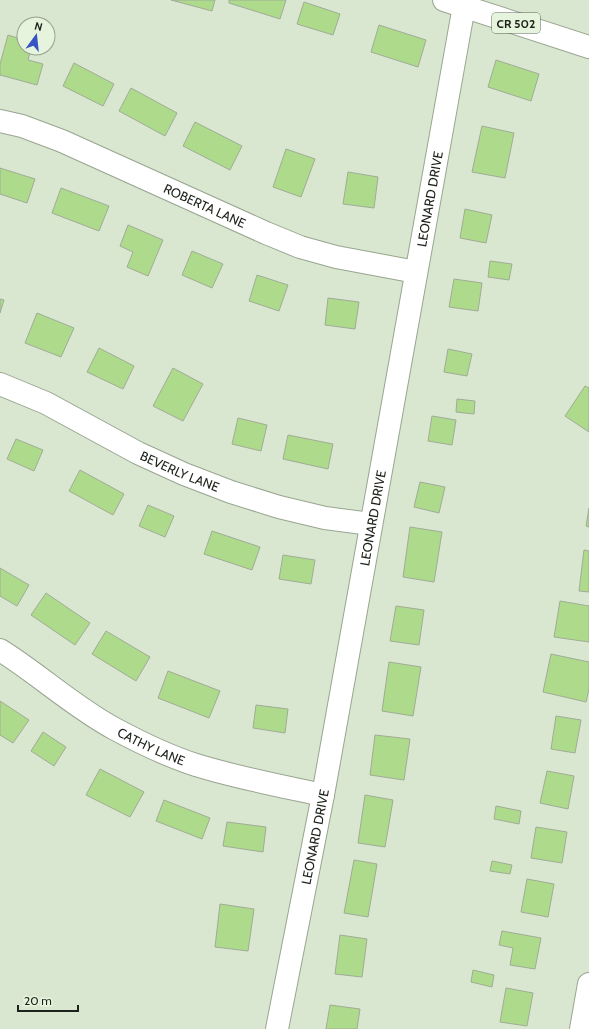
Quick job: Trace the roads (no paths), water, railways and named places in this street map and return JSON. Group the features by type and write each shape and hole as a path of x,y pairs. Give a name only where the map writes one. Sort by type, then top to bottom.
{"street":[{"name":"CR 502","path":"454,3 589,47"},
{"name":"LEONARD DRIVE","path":"277,1029 323,795 416,272 454,3"},
{"name":"ROBERTA LANE","path":"0,121 22,126 62,141 300,247 336,257 416,272"},
{"name":"BEVERLY LANE","path":"0,384 46,402 138,453 177,471 231,492 279,507 317,516 371,524"},
{"name":"CATHY LANE","path":"0,650 70,701 115,729 154,748 195,764 229,774 323,795"},
{"path":"581,1029 589,984"}]}
